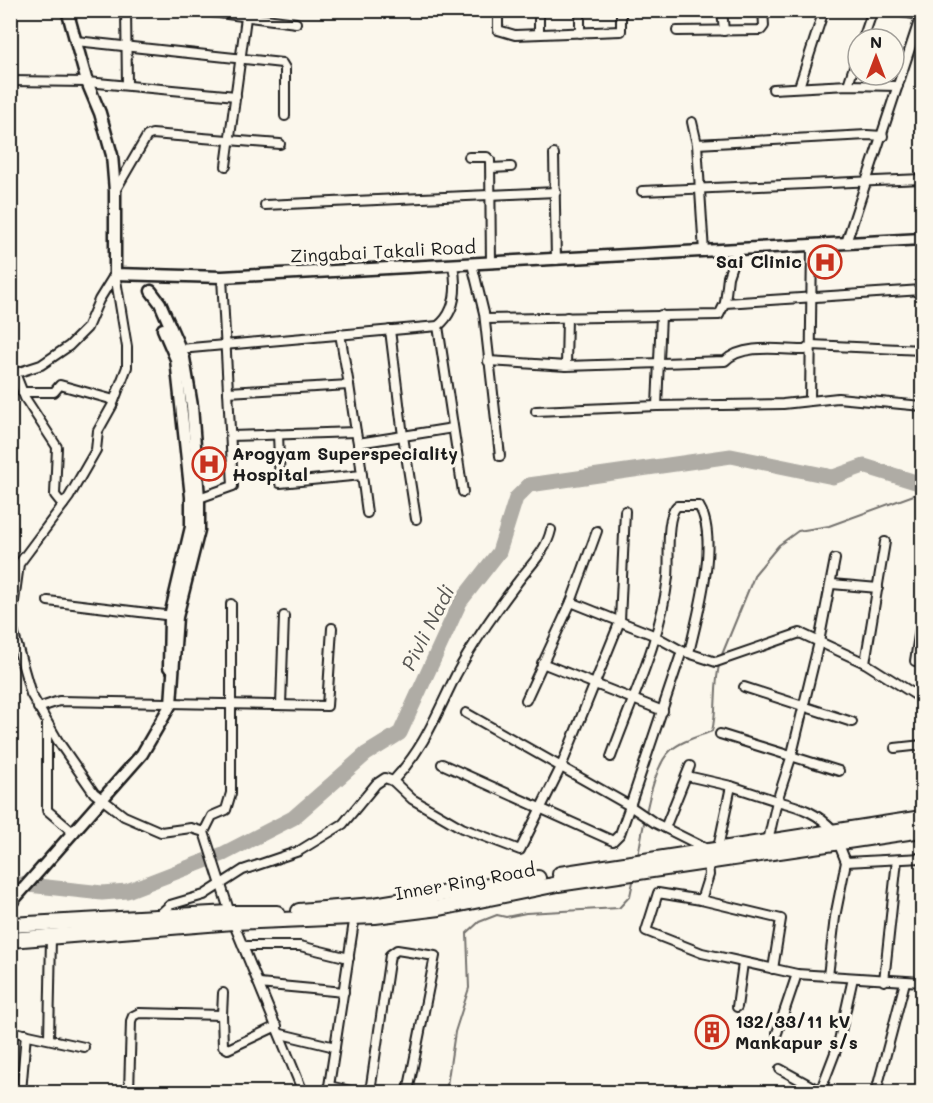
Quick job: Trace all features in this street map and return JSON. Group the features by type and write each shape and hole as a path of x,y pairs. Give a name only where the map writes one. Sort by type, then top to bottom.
{"highway":[{"name":"Inner Ring Road","path":"712,854 836,837 922,818"},
{"name":"Inner Ring Road","path":"10,925 440,908 640,869 768,841 922,830"},
{"name":"Inner Ring Road","path":"354,912 616,865 640,869"},
{"name":"Inner Ring Road","path":"11,937 51,937 231,917"}],"street":[{"path":"67,10 87,82 100,113 109,144 115,191 115,274 127,347 127,367 98,431 96,450 63,505 15,564 11,624 14,640 38,708 94,793 124,816 161,831 191,828 204,831"},
{"path":"126,10 127,85"},
{"path":"196,10 247,13 296,23"},
{"path":"498,10 498,30 514,35 621,31 621,10"},
{"path":"539,10 539,34"},
{"path":"580,10 580,33"},
{"path":"723,10 724,31"},
{"path":"677,31 761,30 764,26 763,10"},
{"path":"800,87 824,10"},
{"path":"867,27 873,10"},
{"path":"887,10 922,14 906,62"},
{"path":"226,166 232,142 247,13"},
{"path":"76,41 282,63 285,68 285,116"},
{"path":"10,81 87,82 236,96"},
{"path":"773,89 846,85"},
{"path":"846,243 869,181 898,87"},
{"path":"692,122 697,144 704,252"},
{"path":"115,191 147,136 152,134 280,144"},
{"path":"697,144 883,136"},
{"path":"554,154 556,260"},
{"path":"469,157 487,157 490,160 491,263"},
{"path":"491,168 511,167"},
{"path":"642,191 922,179"},
{"path":"265,205 556,192"},
{"name":"Zingabai Takali Road","path":"115,274 222,277 922,239"},
{"path":"810,400 812,245"},
{"path":"484,319 719,315 725,303 728,277 737,250"},
{"path":"472,264 484,319 500,456"},
{"path":"180,349 438,326 445,320 453,302 456,285 453,265"},
{"path":"63,505 55,495 57,447 45,432 13,374 41,365 69,346 87,328 99,300 115,274"},
{"path":"10,904 142,754 171,704 168,654 173,616 191,527 191,497 176,360 153,306 147,275"},
{"path":"199,498 233,486 222,277"},
{"path":"725,303 922,290"},
{"path":"151,291 160,303 180,349 192,406 199,498 200,530 173,616"},
{"path":"657,406 661,315"},
{"path":"566,366 567,317"},
{"path":"438,326 463,492"},
{"path":"390,330 416,519"},
{"path":"340,334 367,513"},
{"path":"488,361 566,366 659,361 725,361 733,353 743,351 805,350 811,345 922,350"},
{"path":"22,392 54,392 60,385 114,400"},
{"path":"228,392 349,385"},
{"path":"536,411 771,404 838,398 922,406"},
{"path":"358,443 453,428"},
{"path":"231,436 356,432"},
{"path":"278,434 280,483 362,475"},
{"path":"442,764 613,841 620,834 686,652 706,555 703,513 699,506 677,506 672,510 668,578 655,637 611,757"},
{"path":"156,918 170,905 204,895 243,870 299,852 343,824 376,784 385,778 393,781 412,799 462,828 520,850 561,767 620,621 625,511"},
{"path":"393,781 418,752 457,674 488,624 548,545 551,530"},
{"path":"526,700 571,602 597,531"},
{"path":"865,663 885,542"},
{"path":"768,841 819,642 835,560"},
{"path":"832,584 878,588"},
{"path":"48,601 173,616"},
{"path":"571,602 620,621 686,652 716,662 730,659 796,633 865,663 922,699"},
{"path":"231,604 231,793 226,810 212,816 204,831 231,917 278,1026 303,1092"},
{"path":"281,705 284,616"},
{"path":"922,616 915,661 922,661"},
{"path":"38,708 59,701 327,706 332,628"},
{"path":"542,663 663,711"},
{"path":"744,687 852,722"},
{"path":"466,713 712,854"},
{"path":"47,722 47,810 74,833"},
{"path":"720,734 791,758 839,771"},
{"path":"895,748 922,745"},
{"path":"665,828 682,780 687,777 690,766"},
{"path":"687,777 731,786 807,809 823,819 836,837 846,862 834,917 828,976"},
{"path":"701,900 731,786"},
{"path":"846,862 922,858"},
{"path":"884,981 897,860"},
{"path":"773,969 781,920 701,900 658,893 646,931 702,953 743,963 797,974 922,982"},
{"path":"354,912 350,958 328,1089 355,1092"},
{"path":"10,976 11,937"},
{"path":"49,1039 51,937"},
{"path":"243,945 300,946 350,958"},
{"path":"370,1092 390,955 397,950 435,956 408,1092"},
{"path":"738,1007 743,963"},
{"path":"777,1033 797,974"},
{"path":"780,1069 821,1092 838,1045 853,978"},
{"path":"876,1092 905,982"},
{"path":"259,984 344,992"},
{"path":"224,993 223,1046 228,1049 278,1026"},
{"path":"129,1092 133,1016 139,1013 222,1015"},
{"path":"10,1031 84,1047"},
{"path":"21,1092 26,1034"},
{"path":"281,1034 335,1047"}],"waterway":[{"name":"Pivli Nadi","path":"10,883 102,893 127,891 223,854 293,818 366,754 400,733 460,602 499,552 516,498 529,485 731,456 833,477 864,466 922,484"},
{"path":"721,657 755,574 779,545 798,531 829,526 922,492"},
{"path":"638,856 649,800 663,760 679,744 712,731 720,662"},
{"path":"446,1092 455,1032 469,988 467,933 479,922 497,915 506,917 526,913 619,908 630,896 634,877"}],"place":[{"name":"Sai Clinic","path":"825,262"},
{"name":"Arogyam Superspeciality Hospital","path":"209,464"},
{"name":"132/33/11 kV Mankapur s/s","path":"712,1032"}]}
